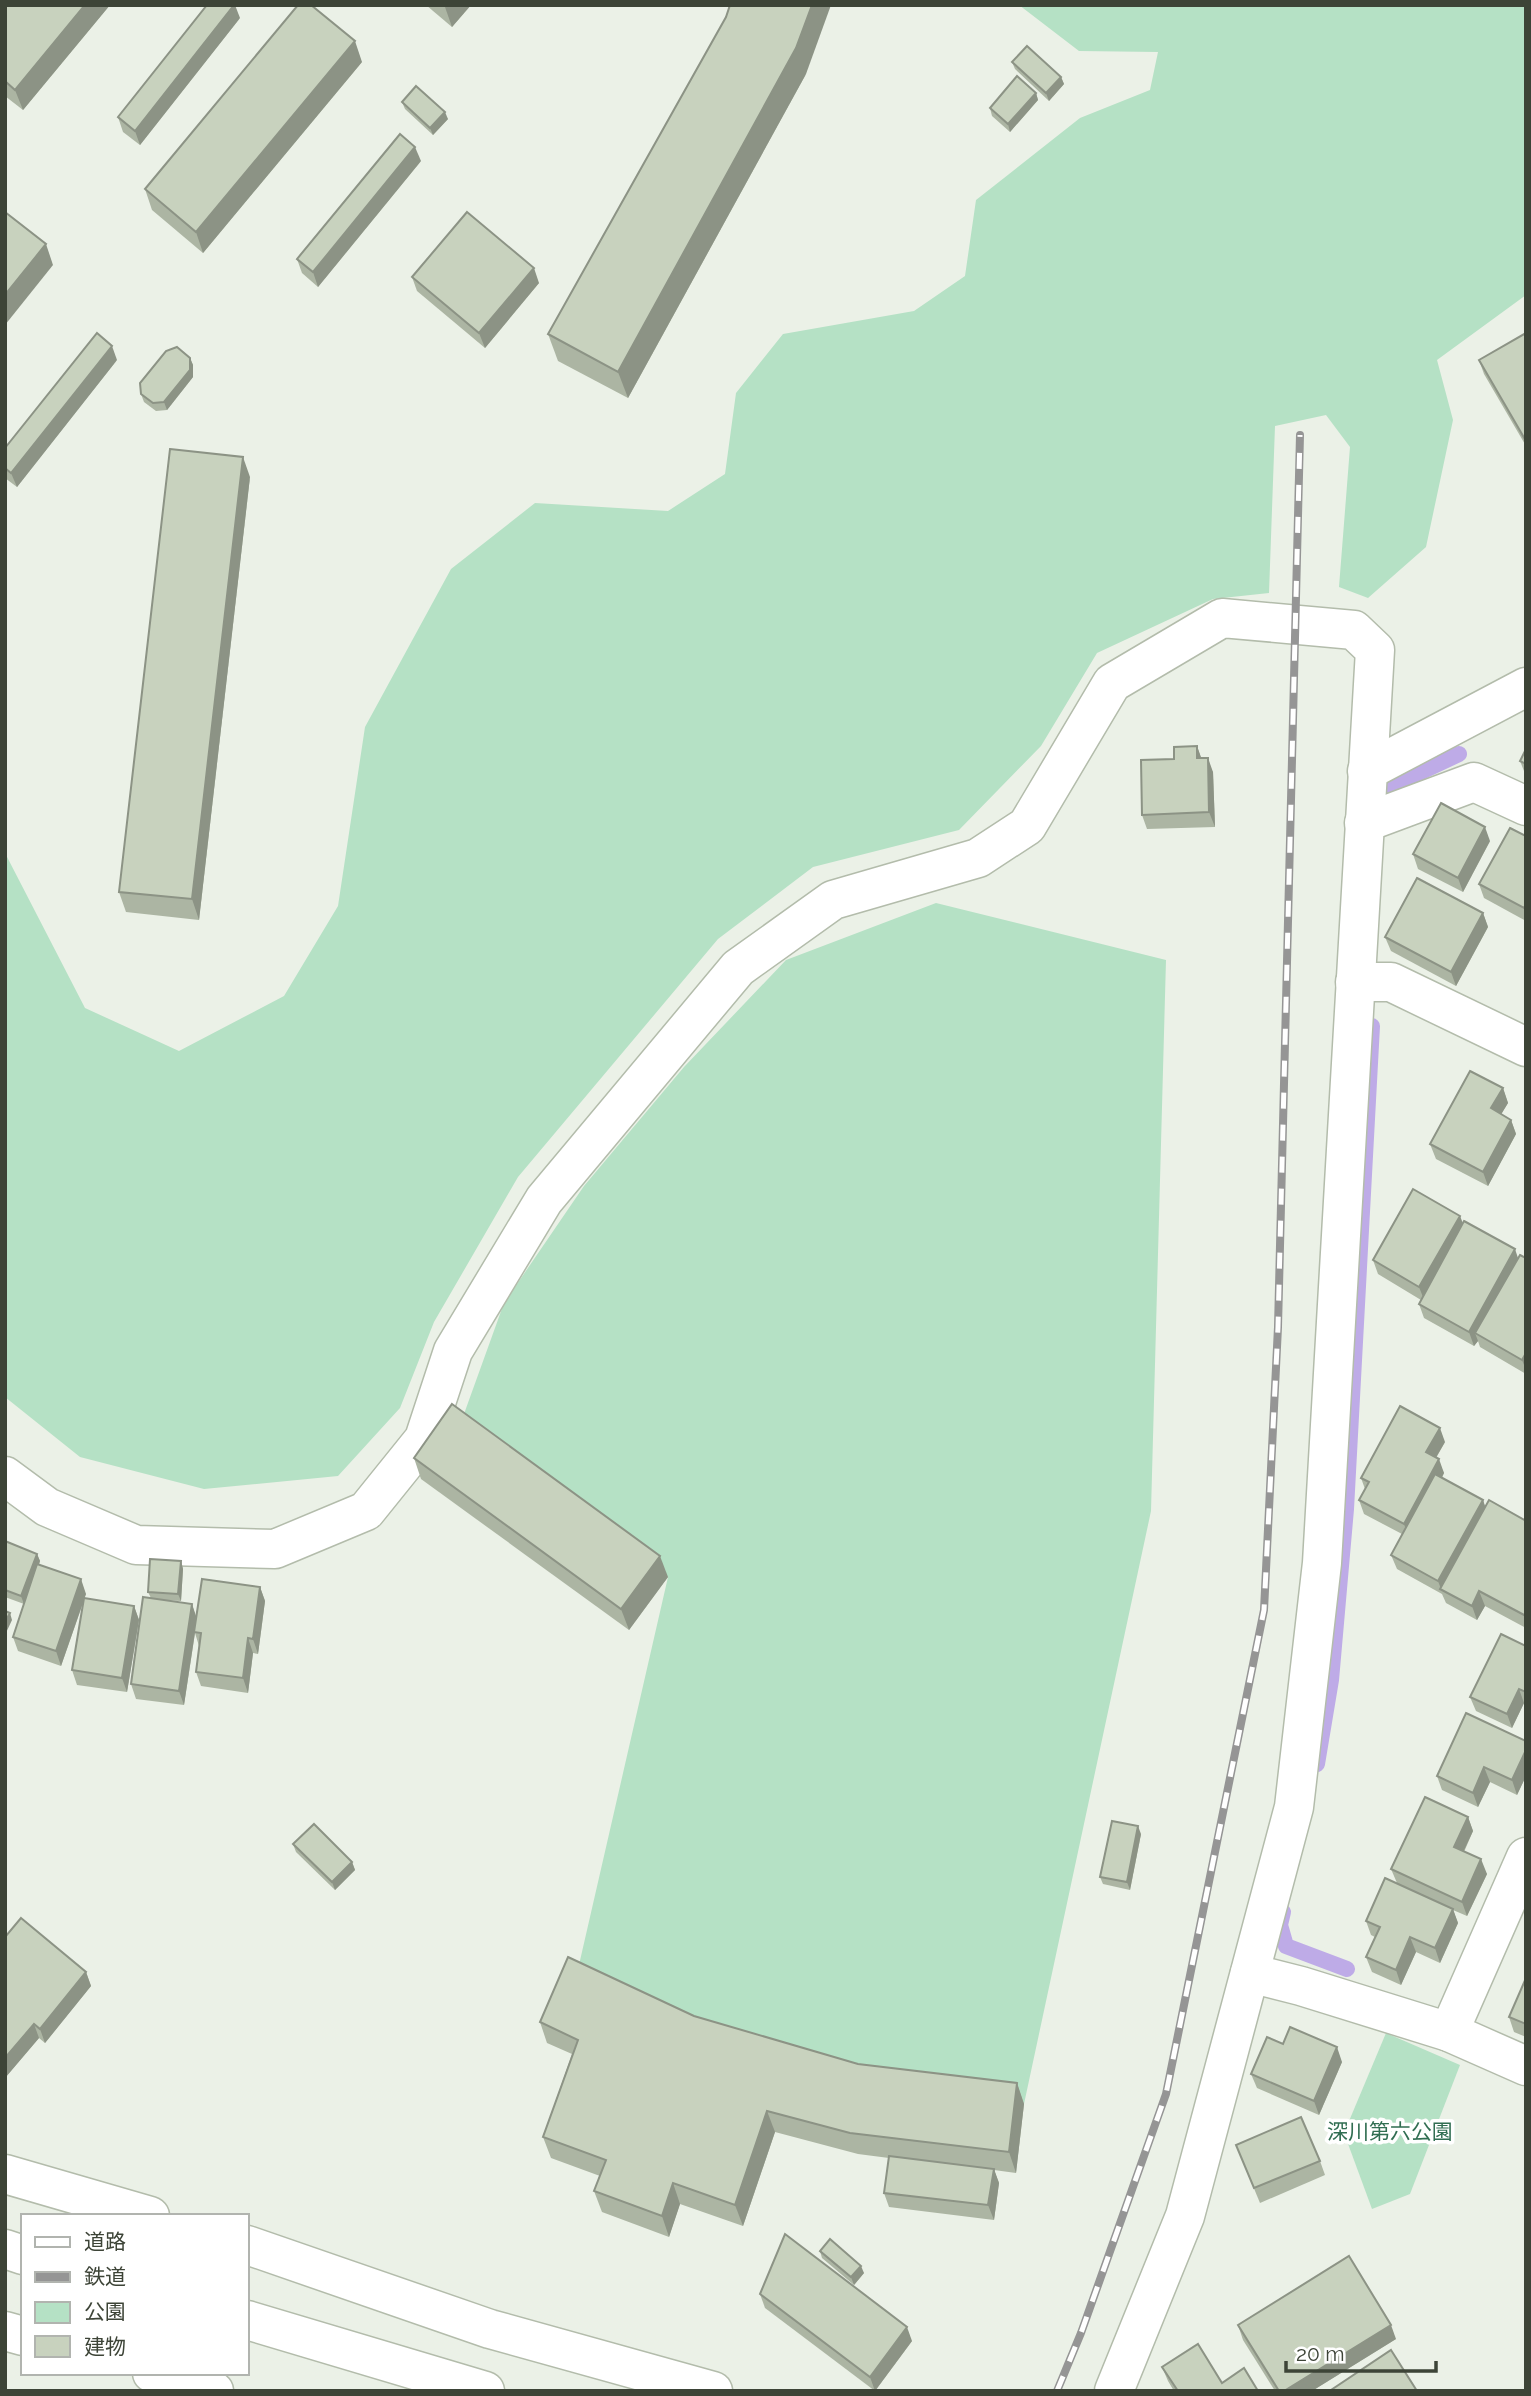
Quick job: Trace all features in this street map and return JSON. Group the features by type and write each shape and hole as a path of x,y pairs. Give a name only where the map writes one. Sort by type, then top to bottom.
{"street":[{"path":"5,1476 47,1507 136,1545 275,1549 366,1511 424,1438 453,1351 544,1200 738,968 833,901 978,858 1027,825 1112,683 1222,618 1354,630 1375,650 1322,1563 1294,1807 1185,2216 1114,2391"},
{"path":"1367,771 1526,687"},
{"path":"1364,823 1474,782 1526,806"},
{"path":"1355,982 1391,982 1526,1046"},
{"path":"1450,2032 1526,1857"},
{"path":"1250,1973 1450,2032 1526,2066"},
{"path":"5,2174 143,2214"},
{"path":"248,2245 490,2329 713,2391"},
{"path":"248,2320 485,2391"},
{"path":"159,2375 214,2391"}],"green space":[{"path":"1019,5 1526,5 1526,295 1437,360 1453,420 1426,547 1368,598 1339,587 1350,447 1326,415 1275,426 1269,593 1213,599 1097,653 1041,746 959,830 813,867 718,939 518,1177 434,1322 400,1408 338,1476 204,1489 80,1457 5,1397 5,853 85,1008 179,1051 284,996 338,906 365,727 451,569 535,503 668,511 725,474 736,393 783,334 914,311 965,276 976,200 1080,118 1150,90 1158,52 1079,51"},
{"path":"936,903 1166,960 1151,1511 1024,2104 865,2085 576,1978 668,1577 460,1425 504,1303 584,1186 684,1067 786,960"},
{"name":"深川第六公園","path":"1386,2033 1460,2065 1410,2194 1372,2209 1344,2133"}],"building":[{"path":"5,5 85,5 15,90 5,81"},
{"path":"207,5 234,5 135,131 118,117"},
{"path":"298,5 311,5 355,41 196,232 145,189"},
{"path":"730,5 812,5 796,48 618,372 548,334 726,17"},
{"path":"1027,46 1061,77 1046,93 1012,62"},
{"path":"1017,76 1036,93 1008,124 990,108"},
{"path":"416,86 445,112 430,128 402,102"},
{"path":"400,134 415,147 313,272 297,259"},
{"path":"5,212 46,244 5,295"},
{"path":"467,212 534,268 479,333 412,277"},
{"path":"97,333 112,346 11,473 5,468 5,448"},
{"path":"1526,333 1526,441 1479,360"},
{"path":"177,347 190,358 190,370 164,402 153,403 141,394 140,383 166,351"},
{"path":"170,449 243,457 192,899 119,892"},
{"path":"1197,746 1197,758 1208,758 1209,812 1142,815 1141,760 1174,759 1174,747"},
{"path":"1526,749 1526,764 1520,761"},
{"path":"1441,803 1485,827 1458,878 1413,854"},
{"path":"1510,828 1526,836 1524,908 1479,884"},
{"path":"1417,878 1483,913 1451,972 1385,937"},
{"path":"1470,1071 1503,1088 1491,1108 1511,1120 1483,1172 1430,1144"},
{"path":"1413,1189 1460,1216 1419,1287 1373,1260"},
{"path":"1464,1221 1515,1249 1469,1332 1419,1304"},
{"path":"1520,1255 1526,1258 1526,1353 1522,1360 1475,1333"},
{"path":"452,1404 660,1556 621,1609 414,1458"},
{"path":"1400,1406 1440,1428 1426,1452 1439,1459 1404,1524 1359,1500 1369,1482 1361,1478"},
{"path":"1435,1474 1483,1500 1438,1581 1391,1555"},
{"path":"1489,1500 1526,1521 1526,1616 1479,1591 1472,1606 1440,1589"},
{"path":"5,1541 37,1554 21,1596 5,1590"},
{"path":"150,1559 181,1561 178,1594 148,1592"},
{"path":"37,1564 81,1579 56,1651 13,1637"},
{"path":"202,1579 260,1587 253,1639 248,1638 243,1678 196,1672 201,1633 194,1632"},
{"path":"143,1597 192,1604 179,1691 131,1684"},
{"path":"84,1598 134,1606 122,1678 72,1670"},
{"path":"1501,1634 1526,1646 1526,1692 1519,1689 1507,1714 1470,1697"},
{"path":"1466,1713 1526,1741 1526,1750 1512,1780 1484,1767 1473,1793 1437,1776"},
{"path":"1425,1797 1468,1817 1454,1847 1481,1859 1462,1902 1391,1869"},
{"path":"1112,1821 1138,1826 1127,1882 1100,1877"},
{"path":"314,1824 352,1862 332,1882 293,1844"},
{"path":"1385,1878 1453,1909 1435,1948 1410,1937 1396,1970 1366,1957 1380,1927 1366,1921"},
{"path":"21,1918 86,1972 40,2029 34,2024 5,2058 5,1937"},
{"path":"568,1957 694,2016 858,2064 1017,2083 1009,2152 850,2133 767,2111 735,2205 673,2183 662,2216 594,2191 606,2160 543,2137 578,2040 540,2022"},
{"path":"1526,1978 1526,2024 1509,2017"},
{"path":"1290,2027 1337,2047 1314,2101 1251,2074 1267,2037 1283,2044"},
{"path":"1301,2117 1320,2161 1254,2188 1236,2145"},
{"path":"889,2156 994,2169 988,2205 884,2193"},
{"path":"785,2234 907,2327 870,2377 760,2294"},
{"path":"830,2239 861,2266 851,2277 820,2251"},
{"path":"1349,2256 1391,2325 1284,2391 1279,2391 1238,2325"},
{"path":"1198,2344 1222,2383 1244,2368 1258,2391 1178,2391 1162,2367"},
{"path":"1391,2350 1417,2391 1331,2391 1331,2390"}],"waterway":[{"path":"1385,815 1387,788 1459,754"},
{"path":"1317,1764 1331,1680 1346,1509 1372,1026"},
{"path":"1283,1912 1280,1925 1286,1946 1347,1969"}],"railway":[{"path":"1057,2391 1081,2333 1166,2094 1264,1610 1278,1327 1300,435"}]}
